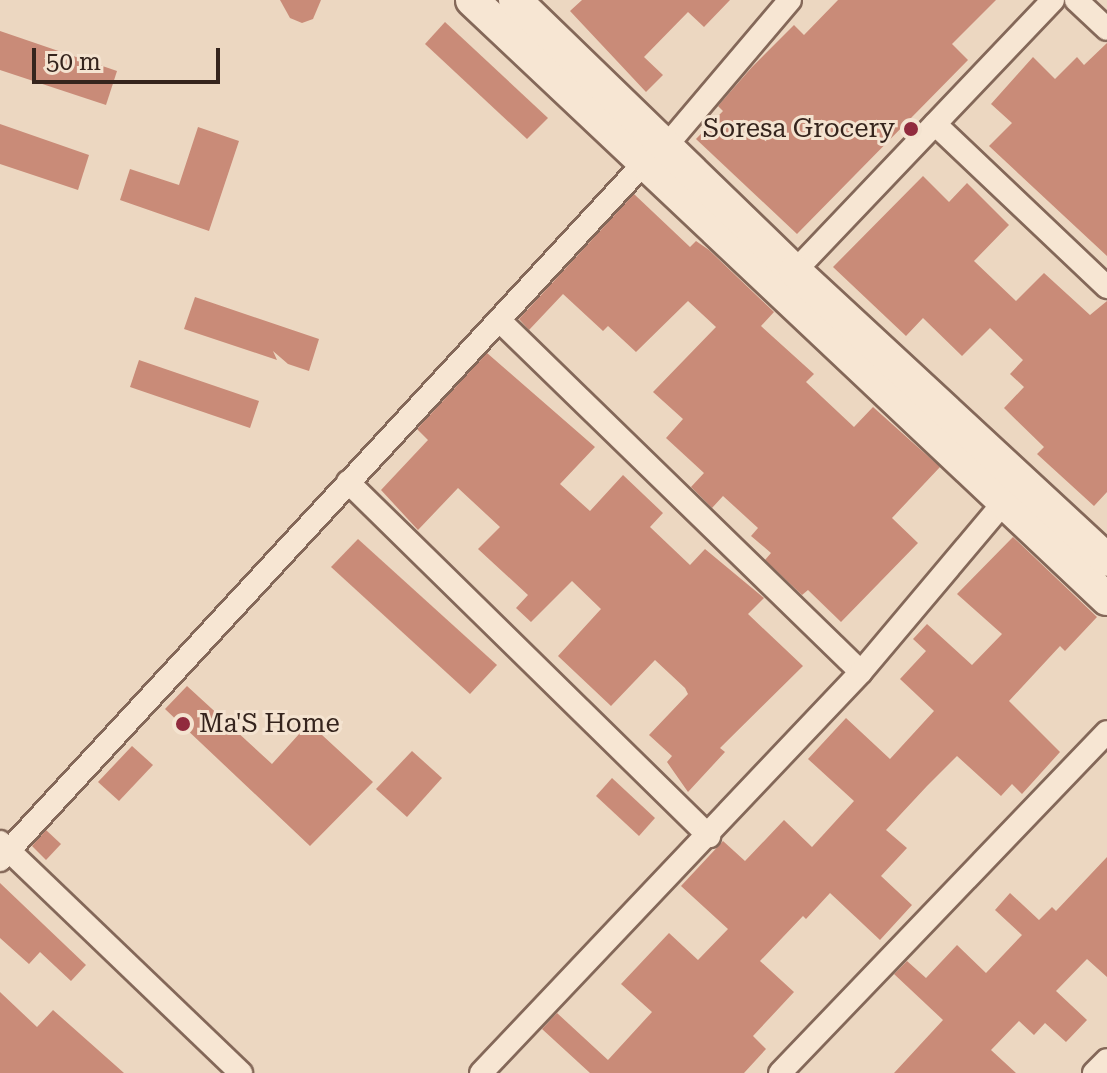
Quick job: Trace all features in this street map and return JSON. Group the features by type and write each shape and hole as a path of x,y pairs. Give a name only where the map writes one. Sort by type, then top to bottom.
{"street":[{"path":"472,0 795,271 1107,560"},
{"path":"515,0 655,154 1107,599"},
{"path":"241,1073 3,851 655,154 790,0"},
{"path":"795,271 1053,0"},
{"path":"1076,0 1107,29"},
{"path":"935,124 1107,287"},
{"path":"499,320 861,672"},
{"path":"348,482 709,836"},
{"path":"481,1073 709,836 861,672 1005,501"},
{"path":"780,1073 1107,732"},
{"path":"1094,1073 1107,1060"}],"building":[{"path":"280,0 321,0 313,19 302,23 290,18"},
{"path":"582,0 730,0 704,27 688,12 644,57 663,75 646,92 570,11"},
{"path":"838,0 996,0 952,44 968,60 797,234 696,139 723,111 718,106 794,25 804,35"},
{"path":"445,22 548,118 527,139 425,44"},
{"path":"0,31 117,71 106,105 0,70"},
{"path":"1107,43 1107,256 989,146 1012,123 991,104 1033,57 1055,79 1077,57 1084,65"},
{"path":"0,124 89,155 78,190 0,164"},
{"path":"198,127 239,141 209,231 120,200 130,169 179,185"},
{"path":"923,176 949,202 967,183 1009,225 974,261 1016,301 1044,273 1090,315 1107,301 1107,492 1094,506 1037,454 1044,447 1004,408 1024,387 1010,374 1023,360 990,328 962,356 923,318 906,336 833,267"},
{"path":"634,194 690,247 696,241 709,250 774,312 761,326 814,374 806,382 854,427 873,407 940,467 892,518 918,543 841,622 808,590 802,595 765,560 771,553 751,536 758,528 723,496 712,508 691,487 704,473 666,438 683,419 653,392 716,327 688,301 636,352 608,326 603,331 563,294 529,330 519,319"},
{"path":"195,297 319,339 309,371 288,364 273,351 277,360 184,329"},
{"path":"487,353 595,447 560,484 590,511 623,475 663,513 650,527 690,565 705,549 764,598 748,614 803,666 720,748 725,752 688,792 667,762 672,756 649,735 688,694 685,688 655,660 611,706 558,656 601,609 572,581 531,622 516,608 528,595 478,549 500,527 458,488 418,530 381,490 428,440 417,429"},
{"path":"139,360 259,401 250,428 130,387"},
{"path":"1013,537 1097,617 1065,651 1060,646 1009,701 1060,752 1022,794 1012,784 1001,796 957,756 927,786 886,830 907,848 881,876 912,905 880,940 830,893 806,919 803,916 760,961 794,992 753,1036 766,1049 744,1073 590,1073 542,1029 557,1013 608,1060 652,1012 621,984 669,933 698,960 728,929 681,886 723,841 745,861 784,820 812,847 854,801 808,759 846,718 890,759 934,711 900,679 926,651 913,639 927,624 972,665 1002,634 957,594"},
{"path":"358,539 497,665 470,694 331,567"},
{"path":"187,686 272,764 309,723 373,782 310,846 165,709"},
{"path":"132,746 153,765 119,801 98,782"},
{"path":"412,751 442,778 407,817 376,789"},
{"path":"612,778 655,818 639,836 596,796"},
{"path":"46,830 61,844 46,860 32,846"},
{"path":"1107,857 1107,977 1087,959 1056,991 1087,1020 1066,1042 1045,1023 1034,1035 1019,1021 991,1050 1016,1073 894,1073 943,1020 894,974 907,961 926,978 957,945 986,973 1022,935 995,910 1010,893 1039,920 1052,907 1056,911"},
{"path":"0,883 86,965 71,981 40,952 29,964 0,938"},
{"path":"0,992 37,1027 53,1010 124,1073 0,1073"}],"place":[{"name":"Soresa Grocery","path":"911,129"},
{"name":"Ma'S Home","path":"183,724"}]}
